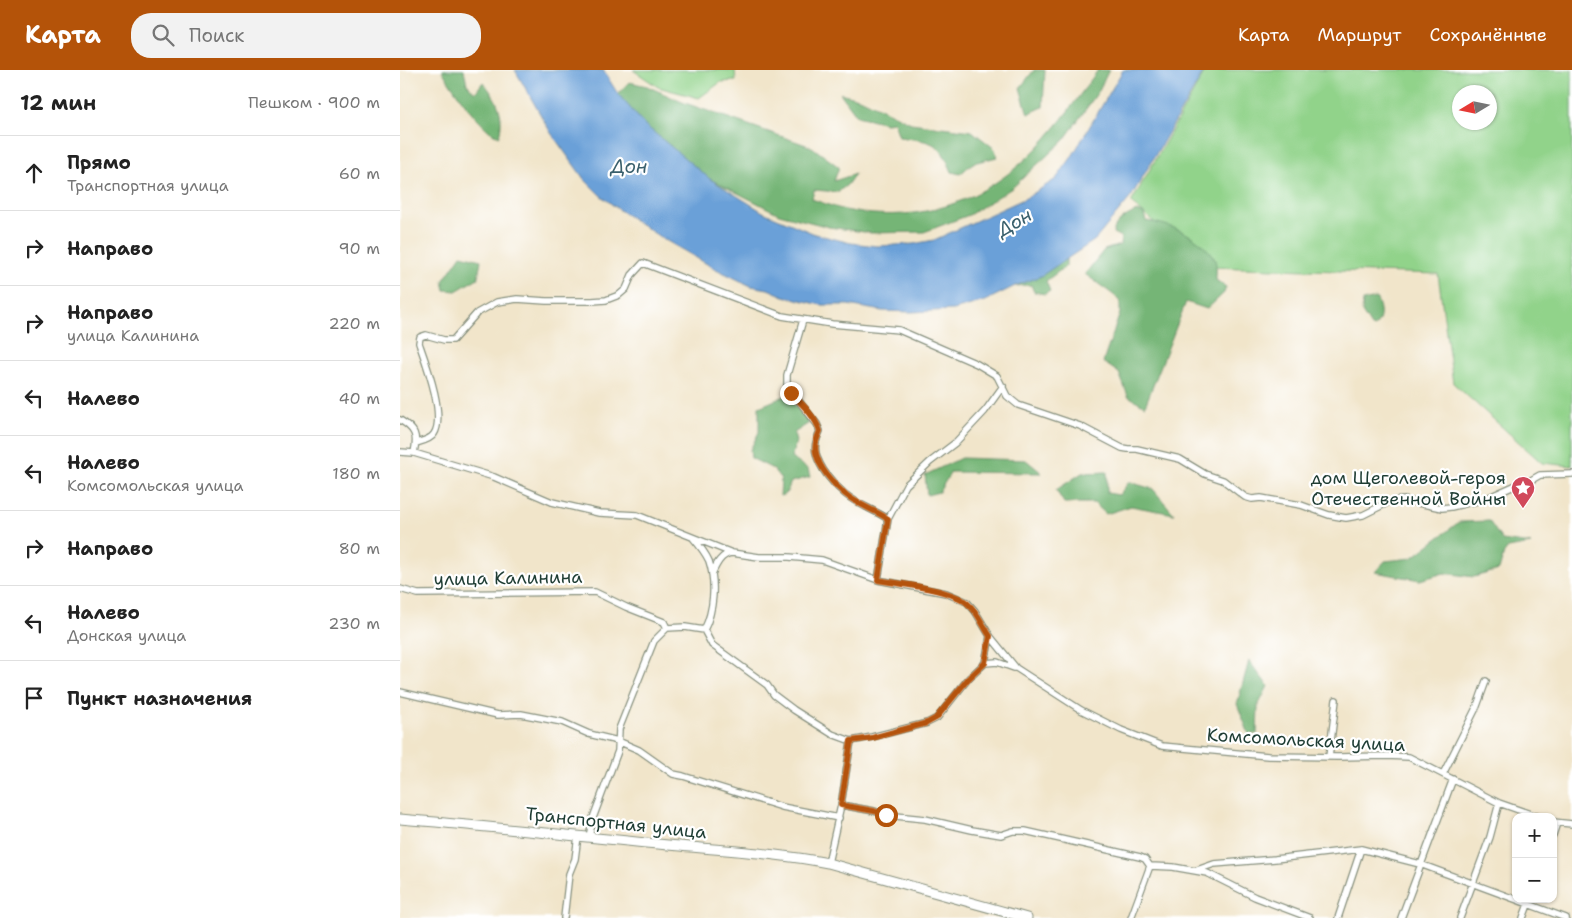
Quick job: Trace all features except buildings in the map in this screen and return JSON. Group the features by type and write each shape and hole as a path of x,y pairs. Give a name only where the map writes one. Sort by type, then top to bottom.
{"main road":[{"name":"Транспортная улица","path":"400,819 799,857 828,863 1027,918"}],"street":[{"path":"416,442 426,440 434,435 438,408 419,343 420,337 426,334 444,340 453,340 477,314 491,305 505,300 592,301 606,300 619,296 626,289 632,275 643,263 782,316 899,330 977,364 997,376 1007,396 1018,405 1080,426 1122,448 1128,450 1137,449 1180,460 1205,474 1223,480 1244,497 1252,499 1261,498 1301,506 1346,518 1363,516 1391,501 1404,500 1442,508 1451,507 1485,499 1514,486 1526,483 1540,475 1572,474"},
{"path":"803,320 787,375 786,386 818,424 820,431 815,443 816,453 820,464 832,480 844,494 877,511 888,519"},
{"path":"878,580 888,519 906,485 930,462 955,443 985,410 1003,386"},
{"path":"400,420 411,427 416,442 414,453"},
{"name":"Комсомольская улица","path":"400,452 414,453 494,477 552,502 599,513 637,515 732,553 759,557 822,560 878,580 946,593 967,602 975,611 990,636 1016,668 1081,710 1121,730 1162,746 1268,756 1409,757 1499,803 1528,813"},
{"path":"693,538 704,551 712,574 712,599 709,620 704,630"},
{"path":"712,574 721,559 727,553 732,553"},
{"name":"улица Калинина","path":"400,589 418,594 595,592 664,622 667,628"},
{"path":"589,837 592,818 618,751 618,729 654,641 667,628 685,627 704,630"},
{"path":"704,630 712,645 767,685 774,695 832,734 851,741 872,738 927,723 936,718 968,679 985,663 990,636"},
{"path":"985,663 997,662 1016,668"},
{"path":"1443,774 1486,681"},
{"path":"400,692 491,714 521,714 562,722 589,734 618,741 639,750 673,774 782,807 839,818"},
{"path":"1329,757 1336,700"},
{"path":"828,863 839,818 851,741"},
{"path":"1401,918 1453,779"},
{"path":"1460,918 1492,829 1499,803"},
{"path":"841,805 886,815 925,819 1001,835 1013,831 1025,831 1140,857 1150,866 1173,866 1197,870 1207,873 1255,897 1310,918"},
{"path":"1557,822 1572,824"},
{"path":"564,918 569,874 575,859 578,836"},
{"path":"1338,918 1361,849"},
{"path":"1197,870 1214,864 1361,849 1420,864 1512,897"},
{"path":"1131,918 1150,866"},
{"path":"1523,918 1529,903"},
{"path":"1531,903 1566,918"}],"green space":[{"path":"442,70 464,70 467,84 475,93 483,82 499,107 501,128 499,136 485,127 476,118"},
{"path":"633,70 735,70 736,81 721,82 699,98 658,87"},
{"path":"1034,70 1045,70 1043,107 1028,114 1020,88"},
{"path":"1098,70 1109,70 1098,92 1064,140 1012,188 969,215 924,232 871,233 829,227 779,214 710,179 645,125 618,94 629,82 647,86 682,102 812,147 839,167 834,181 855,174 847,185 838,192 814,190 812,199 845,210 873,214 899,214 925,211 950,205 996,183 1037,148 1069,110"},
{"path":"1206,70 1572,70 1572,466 1542,463 1453,383 1438,274 1209,267 1131,203"},
{"path":"840,93 862,99 911,123 972,131 995,149 997,157 973,163 960,174 952,172 943,153 933,144 899,137 894,122 886,123 857,116"},
{"path":"1137,211 1144,214 1146,221 1176,229 1203,245 1215,260 1216,280 1226,287 1224,293 1207,309 1186,302 1145,406 1128,396 1119,373 1103,362 1120,313 1120,302 1115,296 1085,274 1104,250 1120,245 1121,237 1113,233 1116,225 1122,219"},
{"path":"461,255 481,260 478,278 456,291 445,290 443,281"},
{"path":"1066,258 1066,266 1046,281 1050,291 1045,294 1034,292 1031,285 1015,286 1041,276"},
{"path":"1376,298 1380,317 1374,327 1371,326 1362,312 1363,301"},
{"path":"787,395 809,423 794,433 796,442 791,458 808,469 810,477 791,482 786,494 780,496 781,479 773,469 751,458 750,450 759,432 759,407"},
{"path":"961,458 1026,460 1042,473 951,472 939,492 927,495 925,475"},
{"path":"1107,472 1107,493 1119,495 1129,482 1153,489 1174,514 1131,506 1106,514 1094,503 1064,503 1056,490 1082,473"},
{"path":"1489,521 1502,540 1531,544 1508,548 1504,553 1499,570 1474,577 1444,573 1420,580 1375,572 1385,561 1412,558 1459,522"},
{"path":"1249,661 1268,686 1258,706 1257,734 1249,734 1237,704"}],"water":[{"name":"Дон","path":"515,70 603,70 618,94 645,125 710,179 763,212 815,234 851,243 877,246 913,244 934,240 1026,198 1056,179 1071,158 1123,70 1205,70 1131,197 1095,240 1041,276 985,301 953,310 911,312 882,311 848,305 821,305 784,296 768,289 751,286 714,268 660,237 618,209 584,179 551,133"}],"place":[{"name":"дом Щеголевой-героя Отечественной Войны","path":"1523,509"}],"route":[{"path":"791,393 818,424 820,431 815,443 816,453 820,464 832,480 844,494 877,511 888,519 878,580 946,593 967,602 975,611 990,636 985,663 968,679 936,718 927,723 872,738 851,741 841,805 886,815"}]}
